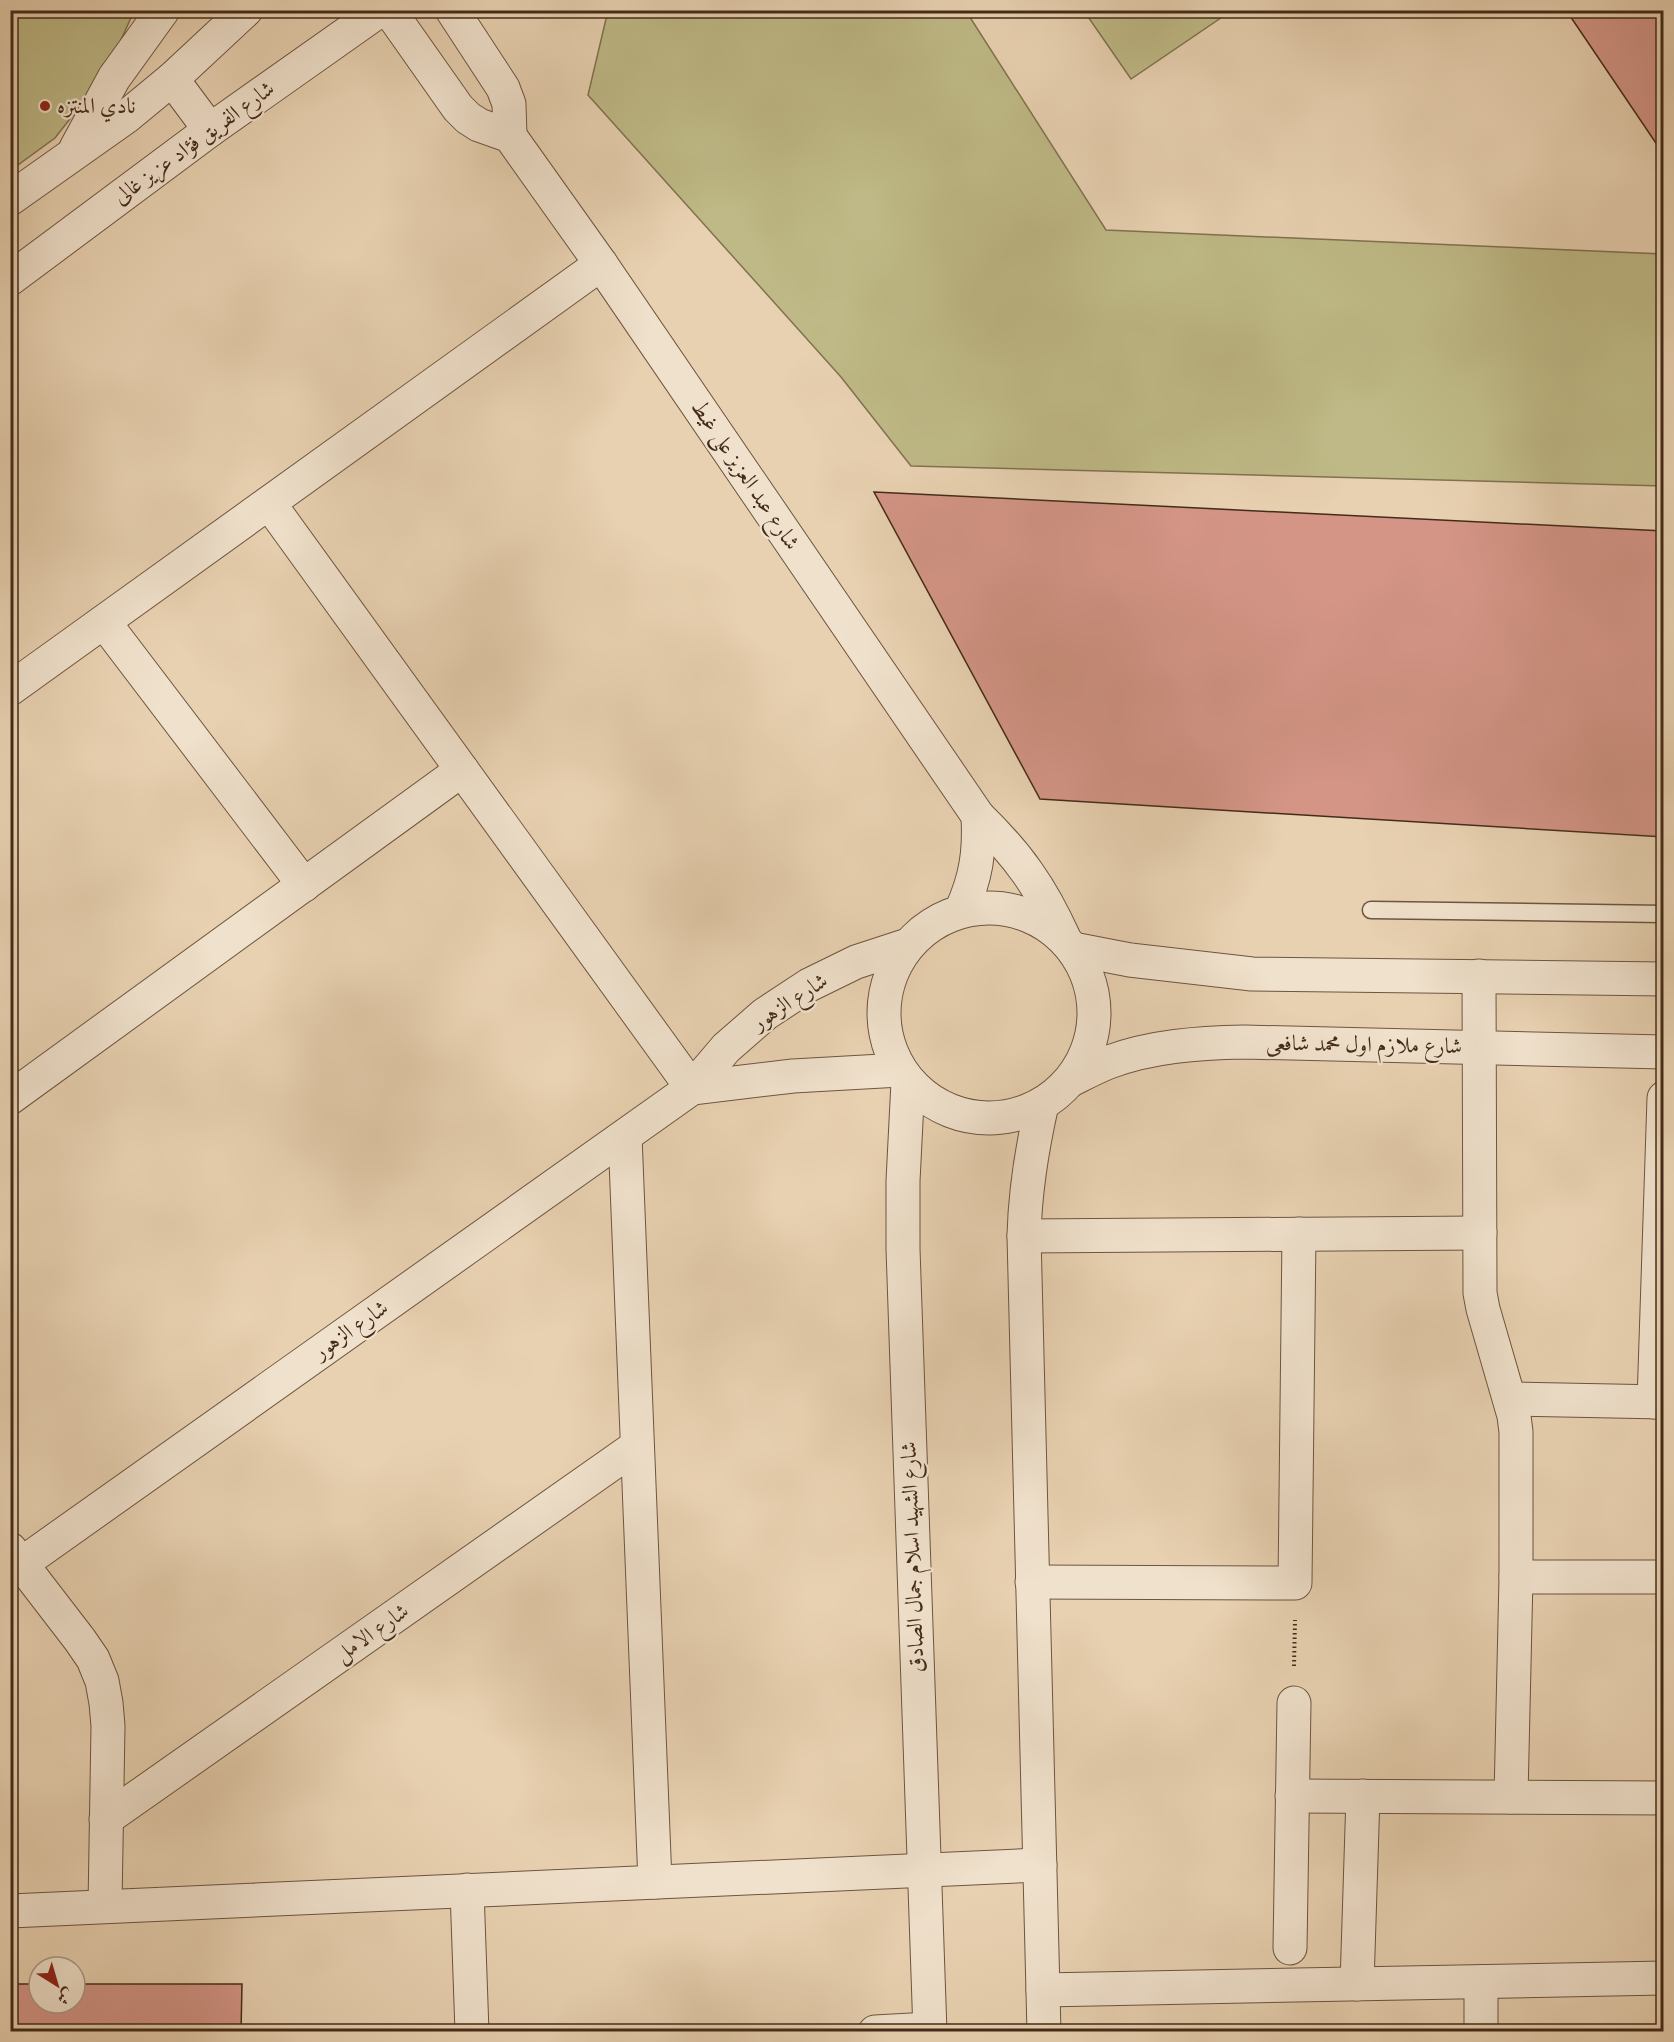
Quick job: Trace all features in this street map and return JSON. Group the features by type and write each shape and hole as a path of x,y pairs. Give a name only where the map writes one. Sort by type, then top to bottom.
{"street":[{"path":"73,153 114,78 163,10"},
{"path":"10,199 126,117 172,79 246,10"},
{"name":"شارع الفريق فؤاد عزيز غالى","path":"10,279 210,130 380,10"},
{"path":"389,10 458,108 479,125 510,136 509,104 503,88 452,10"},
{"path":"172,79 210,130"},
{"name":"شارع عبد العزيز على غيط","path":"510,136 601,264 978,816 1019,859 1042,893 1069,944"},
{"path":"10,689 601,264"},
{"path":"268,503 692,1088"},
{"path":"104,622 304,885"},
{"path":"10,1098 462,770"},
{"path":"962,911 971,889 977,864 978,816"},
{"path":"989,908 1017,911 1042,921 1069,944 1088,974 1094,1001 1093,1029 1085,1056 1071,1080 1042,1104 1015,1115 986,1118 957,1113 930,1101 904,1076 890,1050 883,1006 896,964 908,945 924,930 962,911 989,908"},
{"path":"1069,944 1130,960 1252,974 1664,979"},
{"name":"شارع الزهور","path":"14,1562 692,1088 726,1048 765,1014 809,985 856,962 908,945"},
{"path":"1479,976 1480,1293 1510,1400 1516,1432 1516,1577 1511,1797"},
{"name":"شارع ملازم اول محمد شافعى","path":"1071,1080 1110,1062 1155,1050 1199,1043 1244,1042 1664,1052"},
{"name":"شارع الزهور","path":"692,1088 793,1076 904,1076"},
{"name":"شارع الشهيد اسلام جمال الصادق","path":"904,1076 903,1249 930,2030"},
{"path":"1510,1400 1659,1402 1664,1098"},
{"path":"1042,1104 1028,1175 1024,1236 1044,2031"},
{"path":"625,1136 655,1882"},
{"path":"1024,1236 1480,1233"},
{"path":"1032,1582 1295,1583 1299,1234"},
{"name":"شارع الامل","path":"106,1819 637,1446"},
{"path":"14,1562 80,1640 93,1659 102,1681 108,1726 105,1906"},
{"path":"1516,1577 1664,1577"},
{"path":"1290,1948 1294,1703"},
{"path":"1292,1796 1664,1798"},
{"path":"1357,1984 1362,1796"},
{"path":"10,1911 1040,1865"},
{"path":"467,1890 472,2031"},
{"path":"1043,1990 1664,1978"},
{"path":"1480,2031 1481,1982"},
{"path":"875,2031 930,2030"}],"lane":[{"path":"1371,910 1664,914"}],"path":[{"path":"1294,1703 1295,1583"}],"shaded area":[{"name":"نادي المنتزه","path":"11,11 134,11 106,73 55,138 11,170"},
{"path":"617,11 966,11 1106,230 1663,254 1663,486 911,466 841,377 588,95 606,19"},
{"path":"1084,11 1231,11 1131,79"}],"building":[{"path":"1566,10 1664,10 1664,155"},
{"path":"874,492 1664,531 1664,837 1040,799"},
{"path":"10,1984 27,1984 27,2015 87,2015 87,1984 242,1984 241,2032 10,2032"}],"place":[{"name":"نادي المنتزه","path":"45,106"}]}
